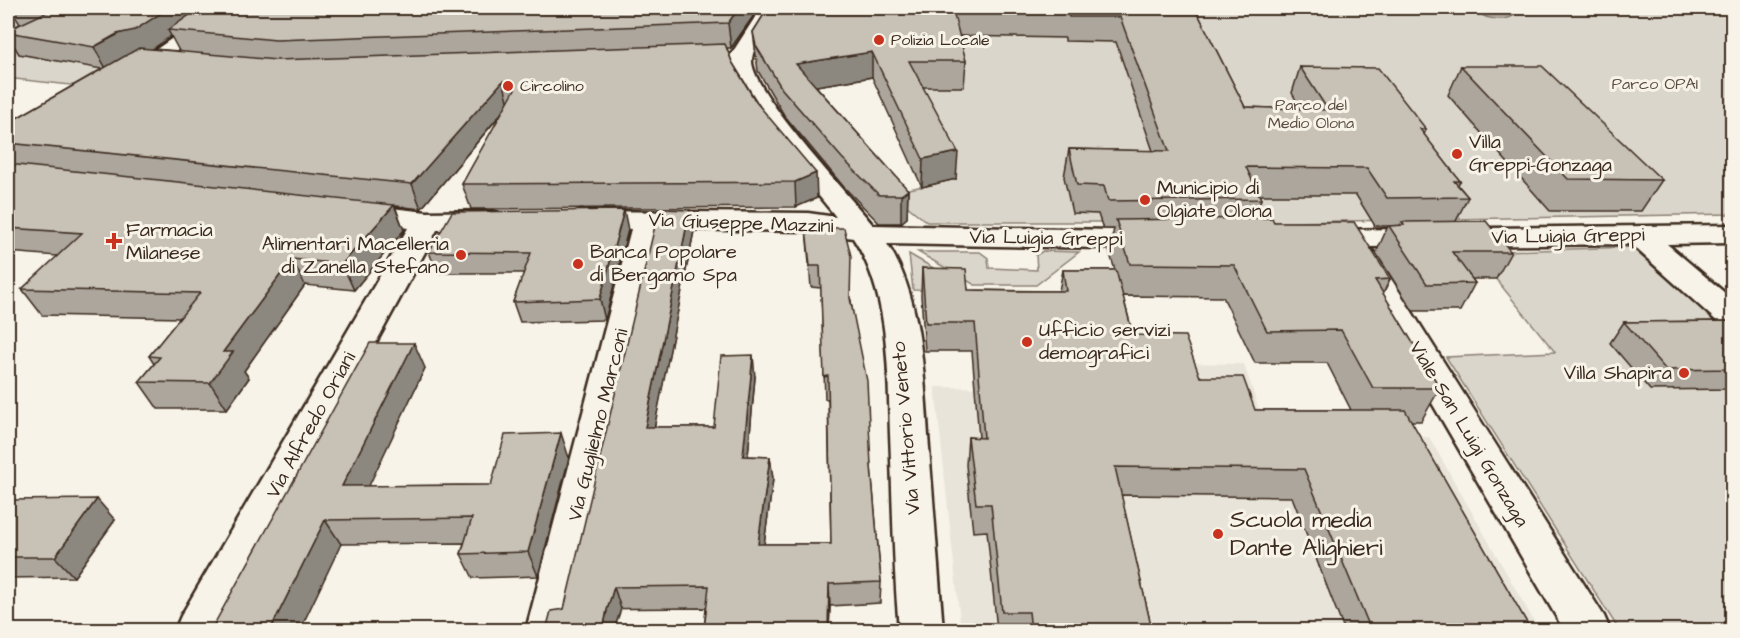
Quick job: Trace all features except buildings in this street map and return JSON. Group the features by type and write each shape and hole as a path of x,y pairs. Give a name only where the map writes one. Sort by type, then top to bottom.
{"street":[{"path":"108,83 139,64 156,60 228,8"},
{"name":"Via Vittorio Veneto","path":"772,8 733,60 771,116 864,232 882,262 894,295 906,390 921,630"},
{"path":"156,60 158,63 181,65"},
{"path":"335,210 427,221 517,220"},
{"name":"Via Giuseppe Mazzini","path":"551,220 648,219 825,223 864,232"},
{"name":"Via Guglielmo Marconi","path":"548,630 648,219"},
{"name":"Via Alfredo Oriani","path":"197,630 427,221"},
{"name":"Via Luigia Greppi","path":"864,232 879,235 1184,239"},
{"name":"Via Luigia Greppi","path":"1291,239 1732,234"},
{"path":"1638,235 1732,316"},
{"name":"Viale San Luigi Gonzaga","path":"1350,238 1588,630"}],"shaded area":[{"path":"1474,8 1503,8 1512,12 1513,16 1503,19 1486,17"},
{"name":"Scuola media Dante Alighieri","path":"1177,363 1244,364 1268,438 1429,437 1539,630 961,630 935,387 1007,388"}],"green space":[{"path":"8,8 57,8 20,54 126,72 99,88 15,79 8,83"},
{"name":"Parco del Medio Olona","path":"940,8 1732,8 1732,214 1289,222 927,222 891,193 956,179 909,88"},
{"path":"1631,247 1732,335 1732,630 1619,630 1446,357 1555,352 1474,252"},
{"path":"1043,251 1079,252 1036,285 975,285 918,252 980,252 988,258 989,268 1037,270 1036,255"},
{"path":"909,254 968,288 966,291 913,290"}],"place":[{"name":"Polizia Locale","path":"879,40"},
{"name":"Circolino","path":"508,86"},
{"name":"Villa Greppi-Gonzaga","path":"1457,154"},
{"name":"Municipio di Olgiate Olona","path":"1145,200"},
{"name":"Farmacia Milanese","path":"114,241"},
{"name":"Alimentari Macelleria di Zanella Stefano","path":"461,255"},
{"name":"Banca Popolare di Bergamo Spa","path":"578,264"},
{"name":"Ufficio servizi demografici","path":"1027,342"},
{"name":"Villa Shapira","path":"1684,373"},
{"name":"Scuola media Dante Alighieri","path":"1218,534"}],"park label":[{"name":"Parco OPAI","path":"1655,84"}]}
